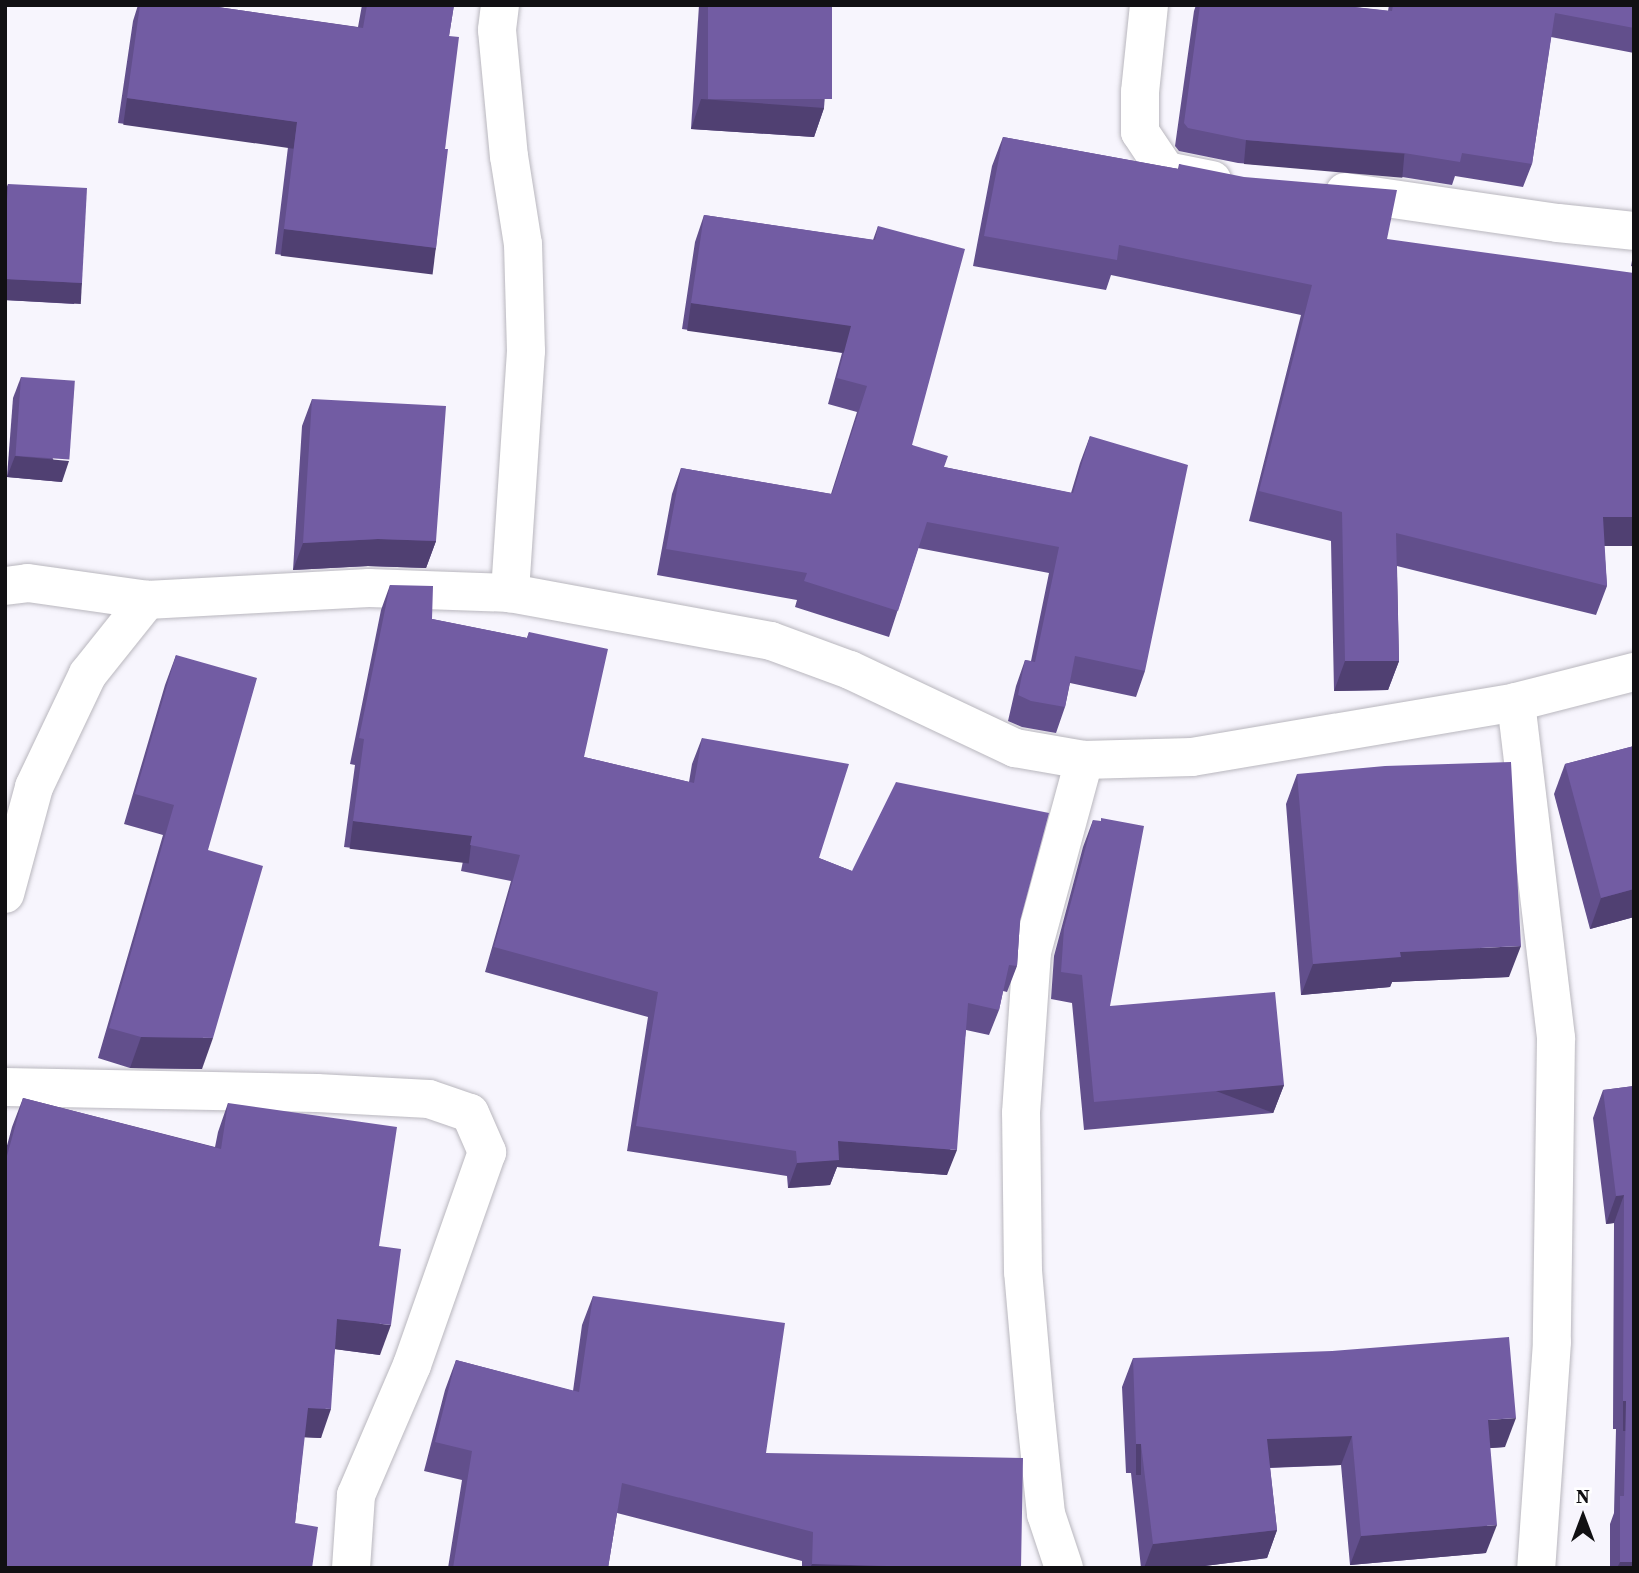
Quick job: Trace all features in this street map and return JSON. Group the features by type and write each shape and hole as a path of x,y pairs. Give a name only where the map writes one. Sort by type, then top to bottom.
{"street":[{"path":"500,5 497,30 509,156 523,244 526,351 510,593"},
{"path":"1149,5 1140,92 1140,132 1166,171 1249,186"},
{"path":"1316,190 1356,193 1558,223 1634,231"},
{"path":"5,586 28,583 147,600 369,588 510,593 771,640 850,670 1015,748 1083,760 1192,757 1516,702 1634,672"},
{"path":"5,894 40,775 88,674 147,600"},
{"path":"1516,702 1556,1038 1552,1342 1536,1568"},
{"path":"1064,1568 1046,1514 1035,1408 1023,1272 1021,1113 1032,952 1083,760"},
{"path":"5,1087 317,1093 429,1099 470,1113 487,1152 412,1365 356,1495 351,1568"}],"building":[{"path":"140,5 204,5 363,28 367,5 454,5 449,36 459,37 436,248 284,229 297,122 127,98"},
{"path":"708,5 832,5 832,99 708,99"},
{"path":"1200,5 1336,5 1392,11 1393,5 1634,5 1634,28 1555,13 1532,164 1462,153 1460,162 1404,153 1246,140 1188,128 1184,123"},
{"path":"1003,137 1179,169 1179,164 1244,177 1397,190 1387,239 1634,273 1634,517 1603,517 1607,586 1396,533 1399,661 1345,661 1342,512 1259,491 1312,285 1119,245 1117,260 984,236"},
{"path":"8,184 87,188 82,283 5,279"},
{"path":"704,215 875,240 878,226 965,249 912,445 948,456 944,467 1073,493 1090,436 1188,465 1145,671 1075,656 1065,707 1031,701 1018,695 1025,660 1035,662 1059,547 927,522 898,611 804,581 807,573 666,549 681,468 832,494 867,386 837,378 851,326 691,303"},
{"path":"21,377 75,381 69,460 15,456"},
{"path":"312,399 446,406 436,541 378,539 303,543"},
{"path":"390,585 433,586 432,619 527,638 529,632 608,649 584,757 694,783 702,738 849,764 819,858 852,871 896,782 1049,813 1020,921 1017,966 1009,965 999,1010 968,1003 957,1150 838,1141 839,1160 797,1163 796,1151 636,1126 658,992 494,947 520,855 470,845 472,836 353,821 364,739 359,738"},
{"path":"176,655 257,678 208,850 263,866 213,1038 141,1037 109,1028 174,805 135,794"},
{"path":"1634,746 1634,889 1601,898 1565,764"},
{"path":"1511,762 1521,946 1400,952 1401,957 1313,964 1297,774 1385,766"},
{"path":"1101,818 1144,826 1110,1006 1275,992 1284,1085 1094,1102 1082,975 1061,972 1064,928 1093,820 1101,821"},
{"path":"1634,1086 1634,1562 1620,1562 1620,1496 1624,1496 1626,1401 1623,1401 1624,1195 1616,1196 1603,1090"},
{"path":"23,1098 221,1149 228,1103 397,1127 379,1246 401,1249 391,1325 337,1319 331,1409 308,1408 295,1523 318,1527 312,1568 5,1568 5,1163"},
{"path":"593,1296 785,1323 766,1453 1023,1458 1021,1568 812,1564 813,1532 622,1483 608,1568 453,1568 472,1451 435,1442 456,1360 579,1392"},
{"path":"1509,1337 1516,1418 1488,1420 1497,1525 1361,1536 1352,1436 1267,1439 1277,1530 1153,1544 1141,1444 1136,1444 1133,1358 1332,1351"}]}
